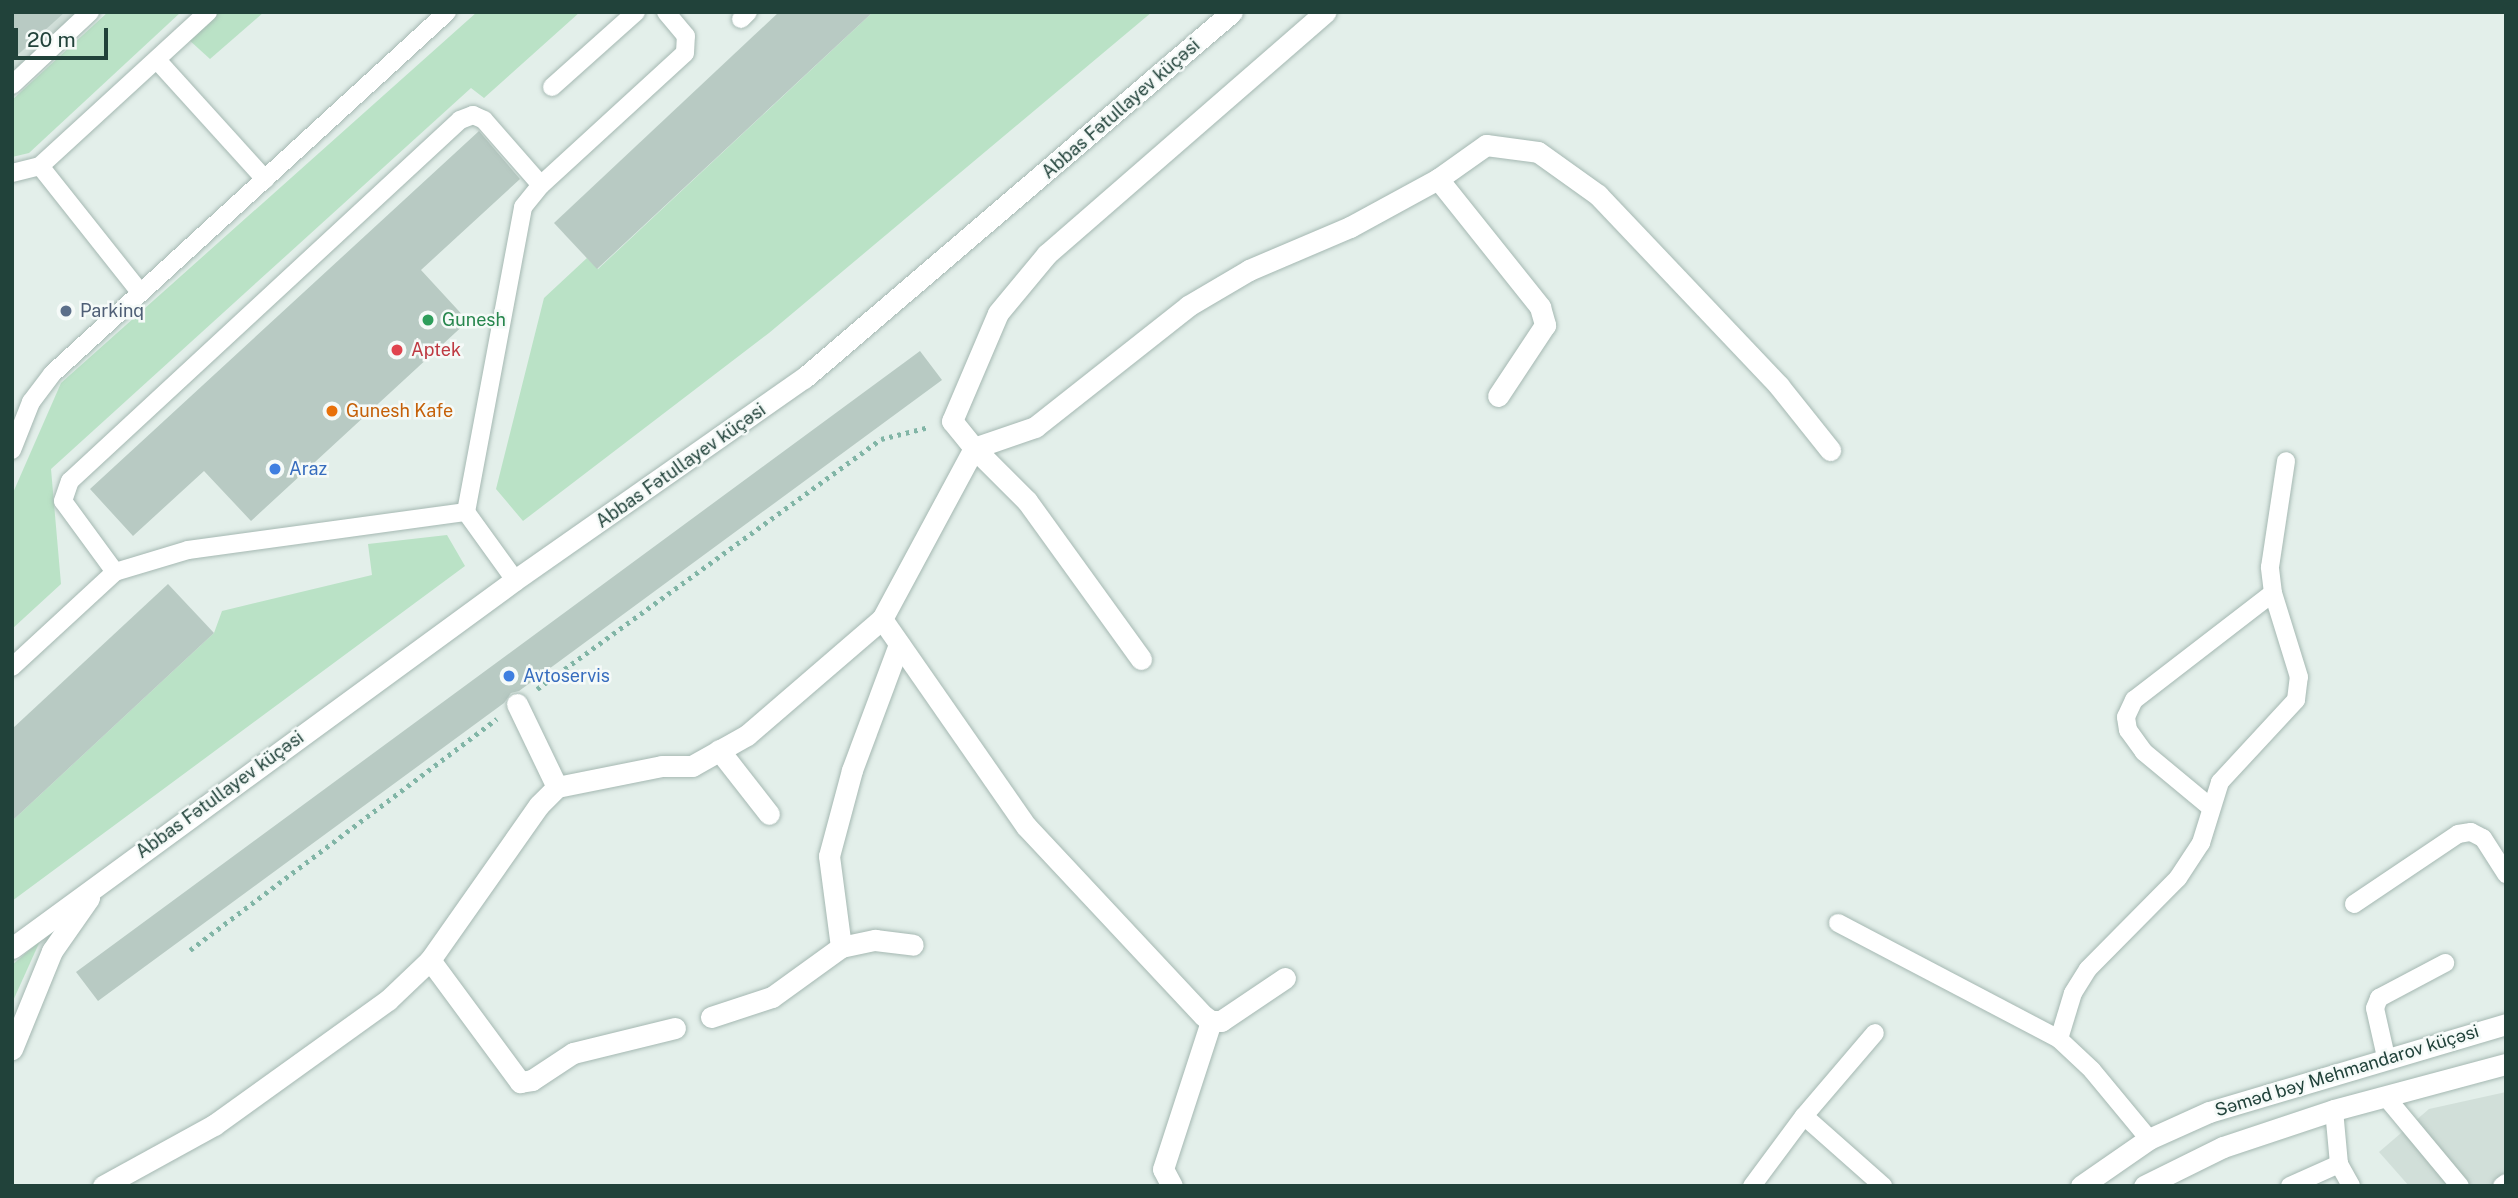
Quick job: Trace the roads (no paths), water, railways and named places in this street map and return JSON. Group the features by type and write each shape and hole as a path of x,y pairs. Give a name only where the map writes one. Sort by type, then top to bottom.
{"street":[{"name":"Abbas Fətullayev küçəsi","path":"12,948 515,580 804,378 1232,12"},
{"path":"1141,659 1027,501 974,448 952,421 998,313 1047,254 1325,12"},
{"path":"103,1186 214,1125 388,1000 430,960 539,805 557,786 662,766 692,766 747,734 883,619 974,448 1035,428 1188,306 1239,276 1350,227 1438,179 1486,145 1538,152 1598,195 1779,386 1830,450"},
{"path":"1438,179 1540,307 1545,325 1498,396"},
{"path":"883,619 1026,826 1211,1021 1221,1021 1285,978"},
{"path":"841,947 829,856 852,770 900,644"},
{"path":"517,704 557,786"},
{"path":"719,750 769,814"},
{"path":"12,1049 52,950 100,882"},
{"path":"711,1017 772,997 841,947 876,940 913,945"},
{"path":"430,960 520,1082 532,1080 573,1053 675,1028"},
{"path":"1172,1186 1163,1169 1211,1021"},
{"name":"Səməd bəy Mehmandarov küçəsi","path":"2081,1186 2149,1139 2269,1091 2506,1024"},
{"name":"Səməd bəy Mehmandarov küçəsi","path":"2144,1186 2223,1147 2334,1110 2506,1064"}],"lane":[{"path":"12,85 90,12"},
{"path":"12,173 40,166 208,12"},
{"path":"12,450 42,384 447,12"},
{"path":"552,87 636,12"},
{"path":"515,580 466,512 517,226 523,207 541,185 685,53 686,36 666,12"},
{"path":"157,60 265,178"},
{"path":"115,572 64,501 70,481 460,120 472,115 484,120 541,185"},
{"path":"40,166 140,292"},
{"path":"2059,1039 2073,993 2088,969 2178,878 2201,843 2209,806 2220,782 2296,699 2299,677 2273,593 2270,567 2286,461"},
{"path":"12,667 115,572 188,550 466,512"},
{"path":"2209,806 2144,752 2128,730 2126,717 2134,700 2273,593"},
{"path":"2354,904 2458,834 2471,832 2483,838 2506,874"},
{"path":"1838,923 2059,1039 2092,1070 2149,1139"},
{"path":"2386,1057 2375,1008 2379,998 2445,963"},
{"path":"1752,1186 1804,1116 1875,1033"},
{"path":"2385,1096 2460,1186"},
{"path":"2334,1110 2339,1164 2351,1186"},
{"path":"1804,1116 1883,1186"},
{"path":"2290,1186 2339,1164"},
{"path":"2501,1186 2506,1183"}],"place":[{"name":"Parkinq","path":"66,311"},
{"name":"Gunesh","path":"428,320"},
{"name":"Aptek","path":"397,350"},
{"name":"Gunesh Kafe","path":"332,411"},
{"name":"Araz","path":"275,469"},
{"name":"Avtoservis","path":"509,676"}]}
